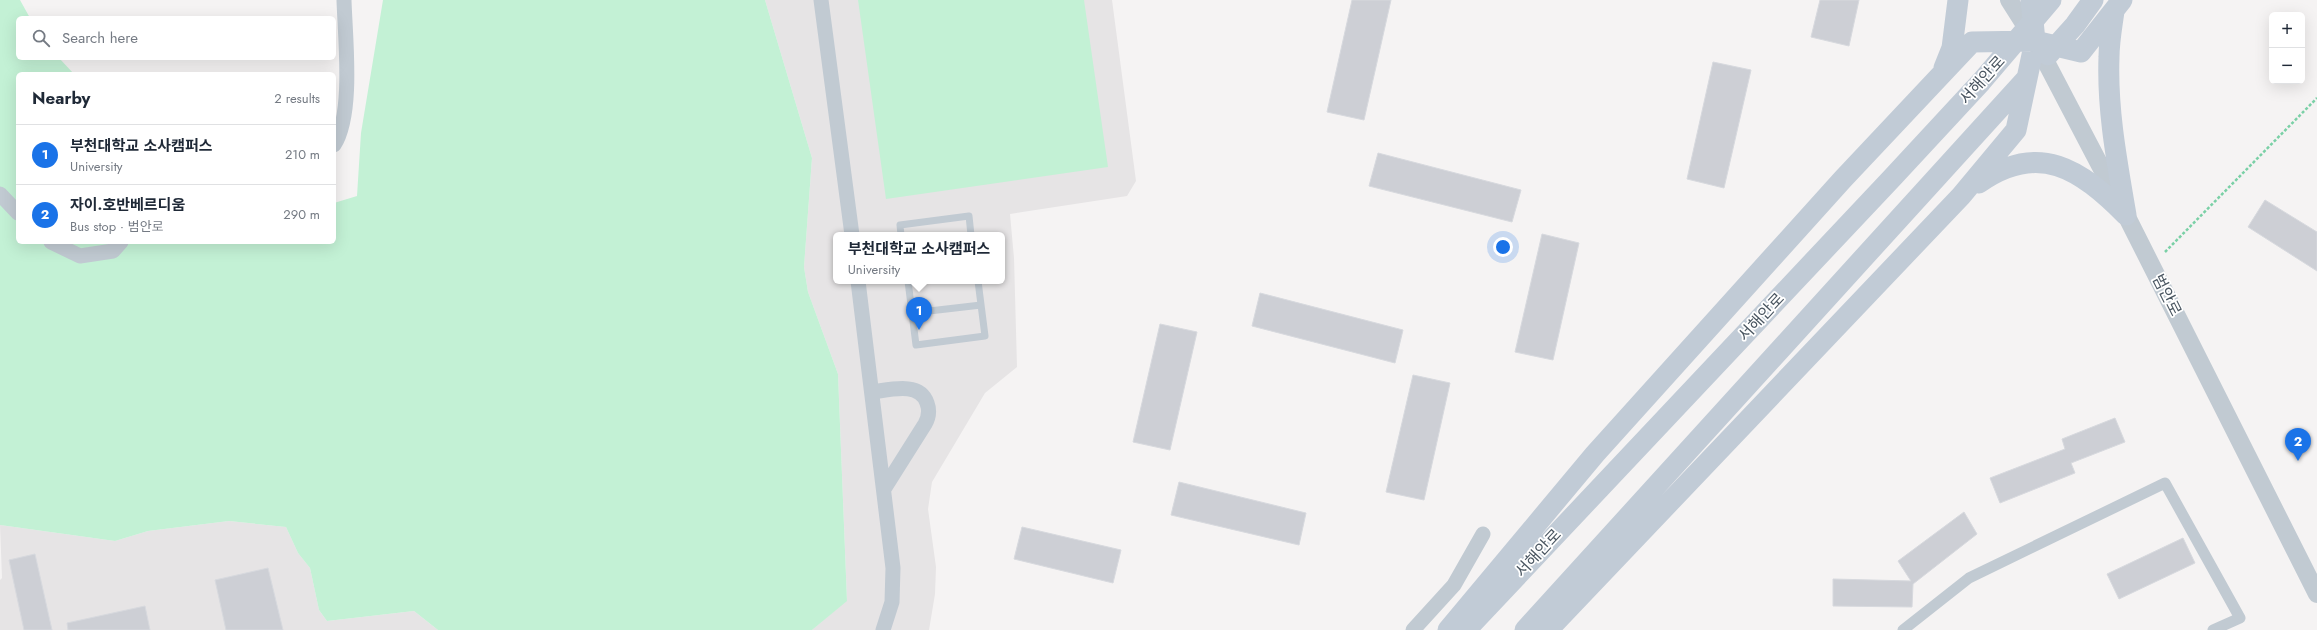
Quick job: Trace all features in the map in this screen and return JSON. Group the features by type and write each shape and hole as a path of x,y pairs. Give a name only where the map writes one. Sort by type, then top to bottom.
{"main road":[{"path":"1941,76 1952,48 1958,0"},
{"path":"1548,630 1961,196 2016,130 2035,42 2031,0"},
{"name":"서해안로","path":"1466,630 1981,82 2051,0"},
{"name":"서해안로","path":"1525,630 2075,25 2093,0"},
{"path":"1448,630 1595,454 1843,179 1972,42 2035,42 2081,52 2118,6"},
{"path":"2118,6 2109,55 2109,87 2115,154 2126,214"},
{"path":"1961,196 1998,170 2021,163 2040,161 2060,167 2105,194 2126,214"}],"street":[{"path":"336,142 341,135 346,101 344,0"},
{"path":"821,0 852,232"},
{"name":"범안로","path":"2009,0 2035,42 2126,214 2317,594"},
{"path":"0,194 16,211"},
{"path":"55,244 80,256 113,251 119,244"},
{"path":"858,284 884,489 894,584 892,602 883,630"},
{"path":"872,392 912,389 920,392 926,399 929,408 929,417 884,489"},
{"path":"1903,630 1969,578 2165,483 2240,618 2213,630"},
{"path":"1413,630 1454,586 1483,534"}],"lane":[{"path":"901,232 900,225 969,216 971,232"},
{"path":"908,284 916,345 985,336 978,284"},
{"path":"912,313 981,305"}],"path":[{"path":"2152,265 2317,98"}],"shaded area":[{"path":"765,0 1112,0 1136,181 1127,196 1010,214 1014,258 1017,367 985,393 932,482 928,509 936,567 935,594 929,630 812,630 847,600 838,374 808,292 804,267 812,158"},
{"path":"229,521 286,527 298,553 310,568 319,610 327,621 414,611 438,630 0,630 0,580 2,578 0,525 115,541 148,531"}],"green space":[{"path":"0,0 20,0 29,16 16,16 16,60 61,60 72,72 16,72 16,244 336,244 336,202 357,196 361,133 383,0 765,0 812,158 804,267 808,292 838,374 847,601 812,630 438,630 414,611 327,621 319,610 310,568 298,553 286,527 229,521 148,531 115,541 0,525"},
{"path":"858,0 1084,0 1108,167 886,199"}],"building":[{"path":"1352,0 1391,0 1364,120 1327,112"},
{"path":"1820,0 1859,0 1849,46 1811,37"},
{"path":"1713,62 1751,70 1724,188 1687,179"},
{"path":"1378,153 1521,190 1512,222 1369,186"},
{"path":"2265,200 2317,232 2317,271 2248,227"},
{"path":"1542,234 1579,243 1553,360 1515,352"},
{"path":"1260,293 1403,330 1395,363 1252,326"},
{"path":"1160,324 1197,332 1170,450 1133,442"},
{"path":"1413,375 1450,383 1424,500 1386,492"},
{"path":"2115,418 2125,442 2071,463 2075,473 2000,503 1990,478 2065,449 2062,439"},
{"path":"1179,482 1306,513 1299,545 1171,515"},
{"path":"1964,512 1977,534 1913,584 1912,607 1833,606 1833,579 1911,581 1898,561"},
{"path":"1022,527 1121,550 1113,583 1014,559"},
{"path":"2183,538 2195,563 2119,599 2107,574"},
{"path":"35,554 52,630 24,630 9,560"},
{"path":"268,568 283,630 226,630 215,580"},
{"path":"145,606 150,630 68,630 67,623"}],"place":[{"name":"부천대학교 소사캠퍼스","path":"919,330"},
{"name":"자이.호반베르디움","path":"2298,461"}]}
